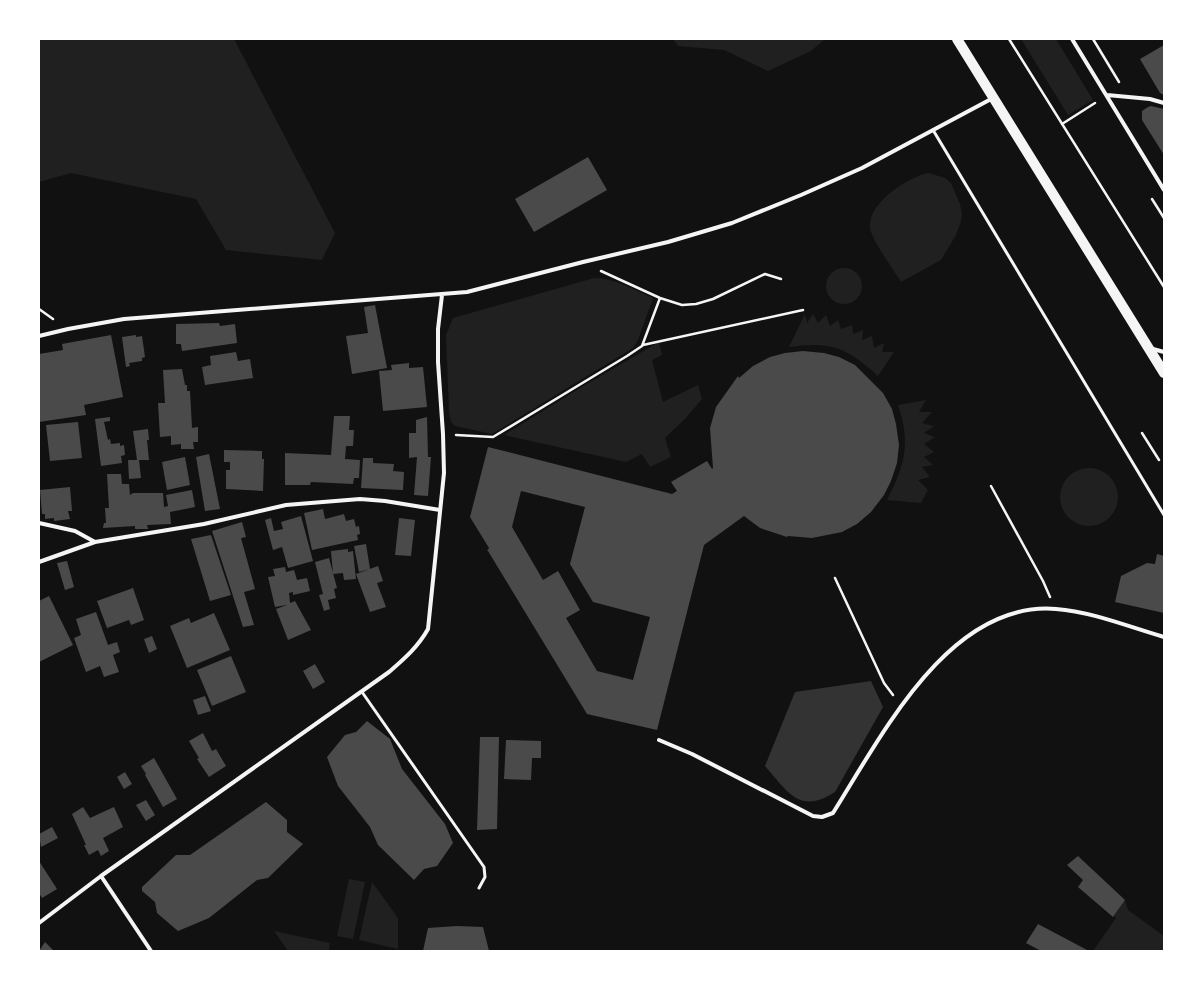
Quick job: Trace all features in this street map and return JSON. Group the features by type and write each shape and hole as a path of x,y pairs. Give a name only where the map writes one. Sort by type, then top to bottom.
{"main road":[{"path":"957,39 1164,373"}],"street":[{"path":"1072,39 1164,190"},
{"path":"1107,95 1150,99 1164,103"},
{"path":"39,336 124,319 467,292 668,242 732,223 801,195 855,171 994,98"},
{"path":"39,923 101,876 389,672 411,653 428,629 444,473 438,362 438,329 442,295"},
{"path":"1148,347 1164,352"},
{"path":"39,562 95,542 204,524 286,505 360,499 385,501 440,510"},
{"path":"39,523 75,531 95,542"},
{"path":"659,740 692,754 813,816 822,818 833,813 901,705 938,661 965,637 1014,613 1035,609 1055,609 1081,612 1164,637"},
{"path":"101,876 151,951"}],"lane":[{"path":"933,130 1164,515"},
{"path":"362,692 484,867 485,877 479,888"}],"path":[{"path":"1009,39 1164,287"},
{"path":"1062,124 1094,103"},
{"path":"583,262 660,298 682,305 696,304 713,299 759,276 770,275 781,279"},
{"path":"642,346 660,298"},
{"path":"443,434 493,437 642,346 803,310"},
{"path":"1142,433 1159,460"},
{"path":"991,486 1043,581 1055,609"},
{"path":"835,578 884,683 901,705"}],"shaded area":[{"path":"39,39 234,39 335,233 322,260 226,250 196,199 71,173 39,182"},
{"path":"673,39 825,39 811,51 768,71 724,50 678,46"},
{"path":"1021,39 1056,39 1093,100 1068,115"},
{"path":"929,173 945,178 951,183 960,204 962,214 961,221 956,235 941,260 901,282 874,238 871,232 870,222 873,212 889,194 910,180 920,175"},
{"path":"848,268 857,273 861,279 861,293 857,299 848,304 840,304 831,299 827,293 826,282 831,273 837,269"},
{"path":"594,278 617,282 653,298 638,340 633,348 492,434 455,426 451,422 449,413 446,335 453,318"},
{"path":"805,314 807,323 813,314 818,323 826,315 830,326 838,320 841,329 852,325 853,334 863,330 862,340 872,336 874,348 884,343 882,352 894,352 878,376 857,359 838,349 817,345 789,347"},
{"path":"659,342 662,355 652,360 663,402 698,385 702,399 686,418 665,438 671,457 650,467 642,454 626,462 504,435 580,388"},
{"path":"926,400 919,412 932,412 922,423 934,426 924,433 935,437 924,444 934,452 924,457 933,465 922,467 930,477 918,480 928,490 921,503 887,500 898,476 904,454 904,431 898,405"},
{"path":"1083,468 1095,468 1110,476 1118,491 1118,503 1110,518 1095,526 1083,526 1068,518 1060,503 1060,491 1068,476"},
{"path":"871,681 883,707 835,792 823,799 812,801 803,801 795,797 788,792 765,766 795,692"},
{"path":"349,879 365,882 353,939 337,936"},
{"path":"372,882 398,918 398,949 359,940"},
{"path":"1125,900 1128,910 1164,936 1164,951 1093,951 1116,918 1114,916"},
{"path":"274,931 330,943 329,951 288,951"}],"building":[{"path":"1164,45 1164,95 1160,93 1140,59"},
{"path":"1151,106 1164,109 1164,155 1142,120 1142,111"},
{"path":"588,157 607,190 534,232 515,199"},
{"path":"375,305 387,368 352,374 346,336 368,333 364,307"},
{"path":"219,323 220,326 235,324 237,343 182,351 181,344 176,344 176,324"},
{"path":"111,335 123,397 84,405 86,415 39,422 39,354 63,350 62,344"},
{"path":"136,335 136,337 142,336 145,357 142,358 142,361 129,363 130,366 126,367 122,337"},
{"path":"803,351 824,353 839,357 855,365 883,393 892,409 899,445 897,463 891,481 884,495 871,512 857,524 842,532 812,538 787,537 760,528 744,516 704,545 657,730 587,714 487,551 489,548 470,517 488,447 672,494 677,491 671,482 707,461 712,469 713,468 710,428 716,407 738,376 739,378 753,366 770,357 785,353","holes":["521,491 585,507 570,564 593,602 650,617 633,680 597,671 566,618 580,610 558,571 543,580 512,527"]},
{"path":"236,352 238,361 250,359 253,378 205,385 202,367 211,365 210,356"},
{"path":"409,363 409,368 423,367 427,407 383,411 379,371 392,370 391,365"},
{"path":"182,369 185,385 187,385 187,391 190,391 192,428 198,427 198,442 193,442 194,449 181,449 181,444 171,445 171,436 160,437 158,403 165,403 163,370"},
{"path":"334,416 350,416 349,430 354,430 353,446 346,446 345,459 360,460 359,478 354,478 353,484 311,482 310,485 285,485 285,453 331,455"},
{"path":"110,417 110,421 104,422 108,440 110,439 111,444 120,443 120,446 124,445 125,455 121,456 122,463 101,466 95,419"},
{"path":"427,417 428,457 431,457 428,496 414,495 417,457 409,458 409,433 416,433 416,420"},
{"path":"78,422 82,458 50,461 46,425"},
{"path":"148,429 149,440 147,440 149,460 139,460 141,478 129,479 128,460 137,460 133,431"},
{"path":"224,450 262,451 262,459 264,459 263,491 226,489 226,470 230,470 230,462 224,462"},
{"path":"209,454 220,509 205,511 196,457"},
{"path":"185,457 190,485 167,490 162,462"},
{"path":"363,458 373,458 373,463 394,464 393,471 404,472 403,490 361,488"},
{"path":"107,474 121,474 122,484 129,484 130,495 133,493 163,493 164,507 168,506 166,495 192,490 195,507 170,512 171,524 147,525 148,529 135,529 135,526 103,528 104,523 106,523 105,508 109,508"},
{"path":"70,487 72,511 68,511 70,519 54,521 54,518 45,519 45,514 42,514 40,490"},
{"path":"323,509 325,519 344,514 346,521 354,519 356,527 359,526 360,534 357,535 358,540 312,550 304,513"},
{"path":"301,516 313,561 288,568 282,547 273,550 265,520 271,518 274,531 283,529 281,522"},
{"path":"399,518 415,520 411,556 395,555"},
{"path":"242,522 246,537 241,538 255,589 244,592 254,625 243,627 212,531"},
{"path":"211,535 231,595 210,601 191,539"},
{"path":"366,544 370,569 359,572 354,546"},
{"path":"348,549 348,552 353,551 356,579 344,580 343,573 333,574 331,551"},
{"path":"1157,554 1164,556 1164,613 1115,602 1121,576 1147,563 1155,564"},
{"path":"329,558 337,588 334,589 336,598 328,600 330,609 324,611 319,595 323,594 315,562"},
{"path":"67,561 74,587 65,590 57,563"},
{"path":"378,566 383,581 377,583 386,607 370,612 356,574"},
{"path":"285,567 286,572 294,570 297,580 307,578 310,591 293,595 293,592 289,593 290,603 295,601 311,630 288,640 276,609 287,605 275,607 268,577 275,576 273,569"},
{"path":"133,588 144,620 131,625 129,620 107,628 97,601"},
{"path":"49,596 73,645 39,662 39,601"},
{"path":"96,612 108,645 117,642 120,652 113,655 119,672 104,677 100,666 86,672 74,638 81,635 76,619"},
{"path":"214,613 230,650 187,668 170,626 189,618 191,623"},
{"path":"152,636 157,649 149,653 144,639"},
{"path":"231,656 246,692 212,706 197,670"},
{"path":"315,664 325,682 313,689 303,671"},
{"path":"205,696 211,711 198,715 193,700"},
{"path":"367,721 390,739 402,769 445,824 453,843 437,866 424,869 414,880 378,845 370,827 338,786 327,757 345,735 356,732"},
{"path":"203,733 212,751 216,749 226,766 209,777 197,759 199,758 189,741"},
{"path":"480,737 499,737 497,829 477,830"},
{"path":"506,740 541,741 541,758 532,758 531,780 504,779"},
{"path":"154,758 177,799 163,807 141,766"},
{"path":"125,772 132,784 124,789 117,777"},
{"path":"146,800 155,815 146,821 136,805"},
{"path":"266,802 287,820 287,832 303,844 268,878 257,880 209,918 178,931 157,913 155,902 142,891 142,887 176,855 190,855"},
{"path":"83,807 90,818 114,807 123,827 103,838 109,851 101,856 98,850 89,855 72,814"},
{"path":"52,827 58,838 41,847 39,834"},
{"path":"1078,856 1125,900 1113,917 1078,887 1083,880 1067,865"},
{"path":"39,861 57,889 42,898 39,893"},
{"path":"1038,924 1089,951 1041,951 1026,943"},
{"path":"457,926 483,927 489,951 423,951 428,928"},
{"path":"45,942 54,951 39,951"}]}
